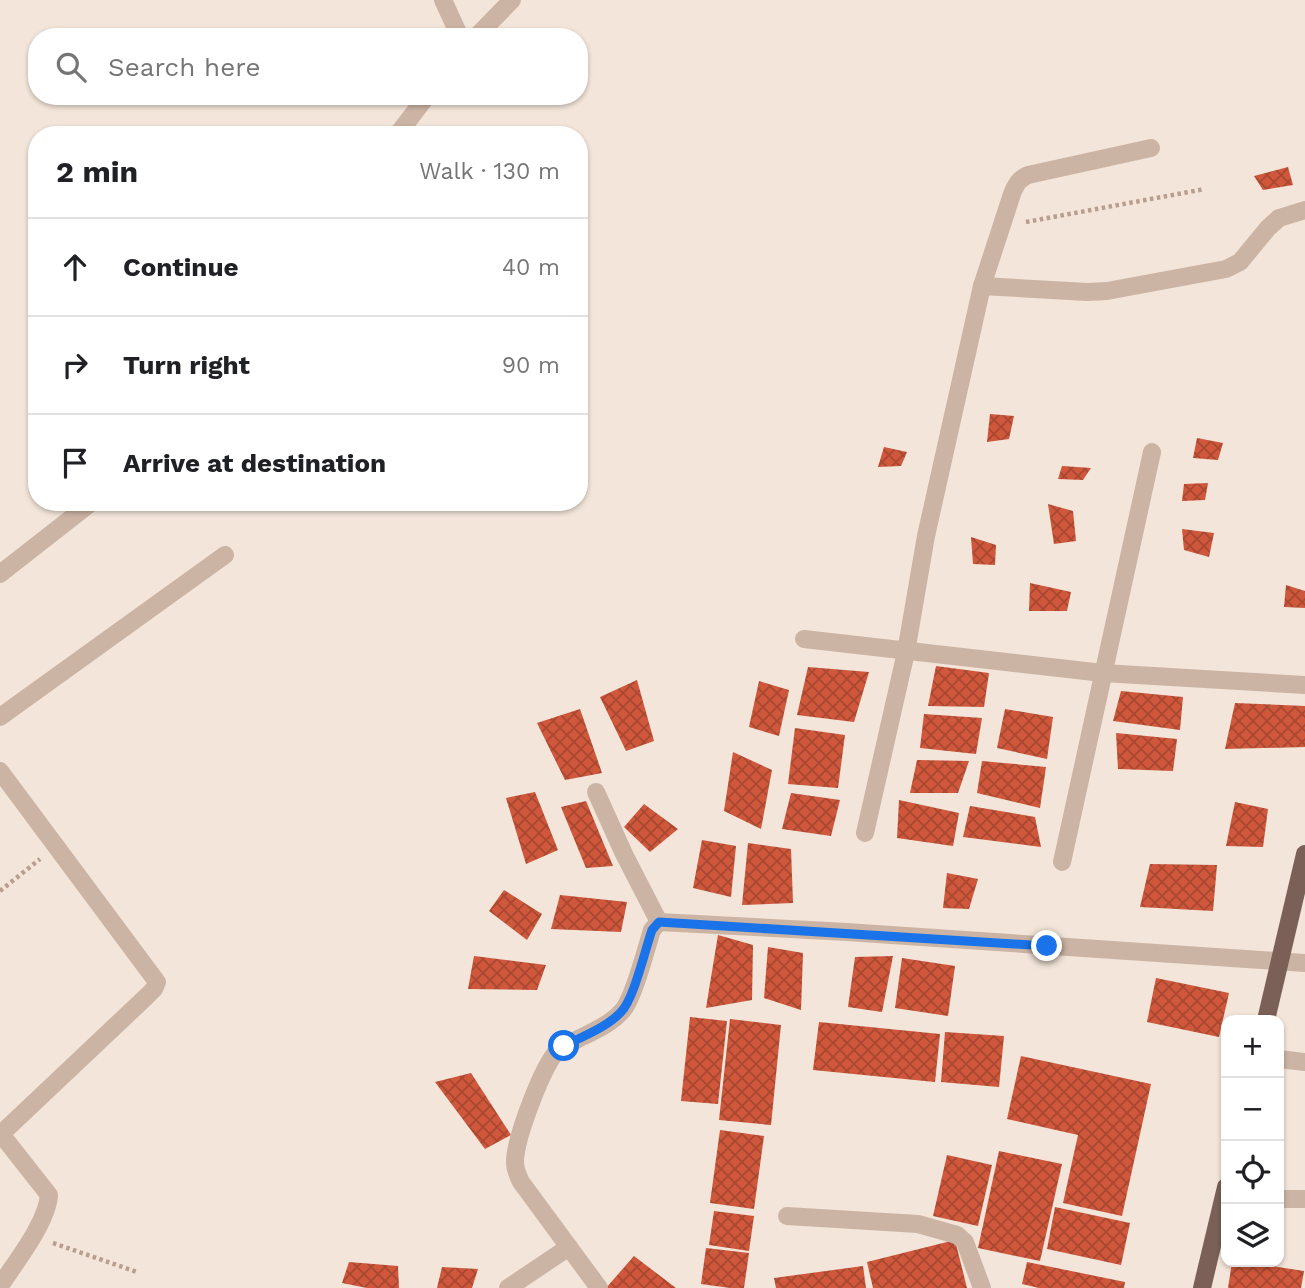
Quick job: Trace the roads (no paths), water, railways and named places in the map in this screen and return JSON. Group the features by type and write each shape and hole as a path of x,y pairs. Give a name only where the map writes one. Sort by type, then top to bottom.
{"main road":[{"path":"1267,1015 1305,855"},
{"path":"1202,1288 1223,1204"}],"street":[{"path":"443,0 456,28"},
{"path":"485,28 512,0"},
{"path":"404,126 420,105"},
{"path":"865,833 906,652 926,536 982,286 1016,184 1028,175 1151,148"},
{"path":"982,286 1107,291 1226,269 1240,262 1279,218 1305,210"},
{"path":"1062,862 1152,452"},
{"path":"0,575 81,511"},
{"path":"0,717 225,555"},
{"path":"804,639 1103,673 1305,685"},
{"path":"0,771 157,982 147,996 1,1135 48,1195 47,1206 33,1236 0,1286"},
{"path":"596,792 659,922"},
{"path":"659,922 1305,963"},
{"path":"599,1288 521,1182 515,1164 516,1154 538,1084 557,1052 608,1023 626,1006 652,930 659,922"},
{"path":"1284,1060 1305,1062"},
{"path":"1284,1199 1305,1199"},
{"path":"787,1216 918,1224 957,1235 965,1242 982,1288"},
{"path":"508,1288 569,1247"}]}
